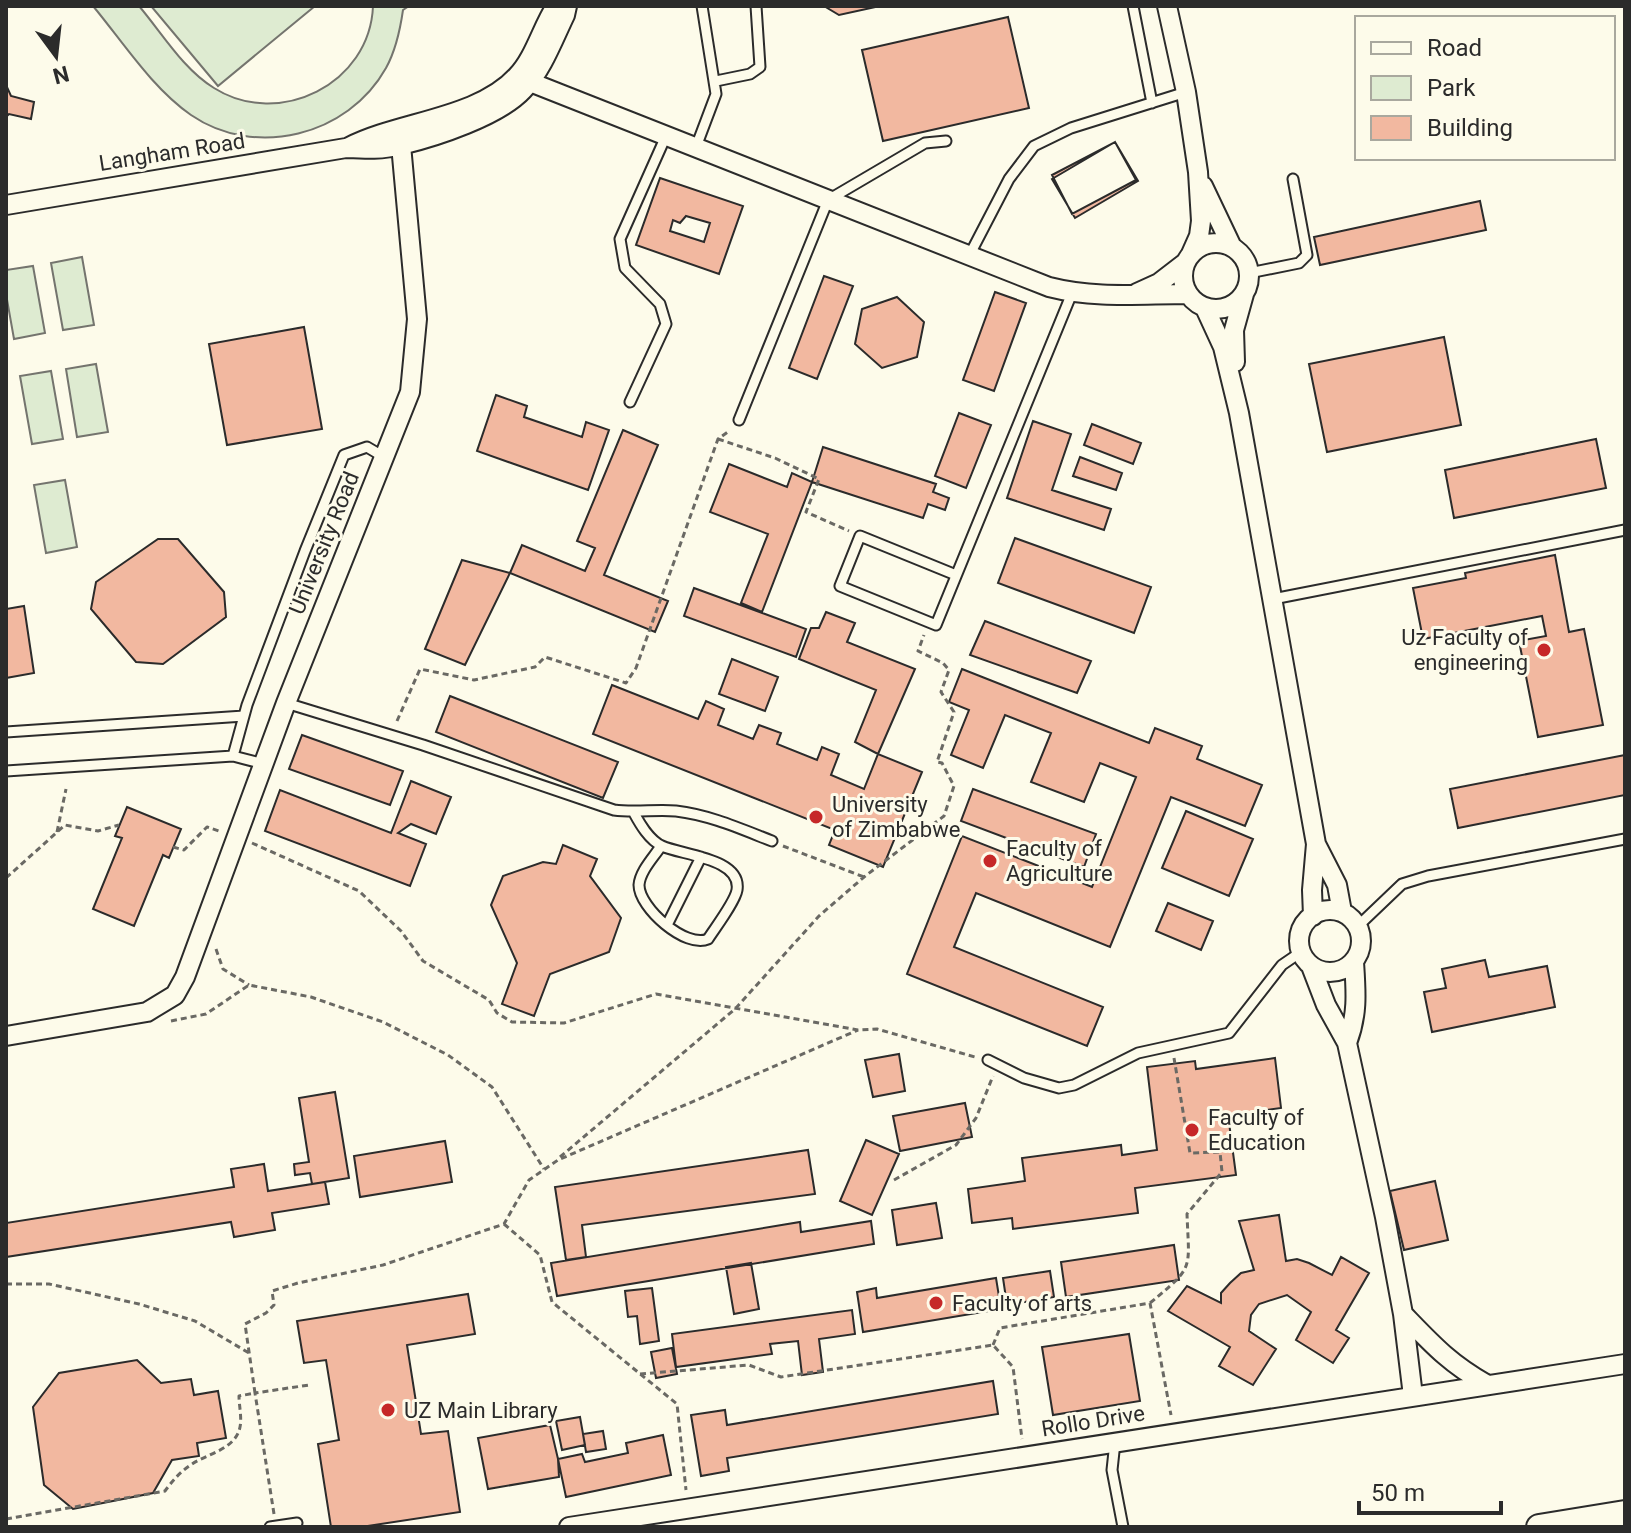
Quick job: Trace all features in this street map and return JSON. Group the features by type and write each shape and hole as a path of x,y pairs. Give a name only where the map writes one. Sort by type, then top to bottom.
{"street":[{"path":"525,78 556,6"},
{"path":"398,138 481,118 513,100 565,15 567,6"},
{"path":"1167,6 1186,92 1198,172 1201,221 1199,236 1188,258 1183,285 1188,294 1205,308 1223,347 1239,413 1316,844 1313,916"},
{"path":"525,78 969,256 1072,293 1127,297 1188,294"},
{"name":"Langham Road","path":"6,205 346,148 368,137 398,138"},
{"name":"University Road","path":"6,1036 147,1012 175,995 185,977 286,703 410,392 417,319 398,138"},
{"path":"1198,172 1232,247 1240,254 1249,273 1234,330 1239,413"},
{"path":"1127,297 1159,283 1210,243 1232,247"},
{"path":"1205,308 1227,307 1244,294"},
{"path":"1316,844 1337,885 1342,912"},
{"path":"1306,959 1322,972 1333,973 1345,969 1361,951 1362,938 1358,926 1342,912 1324,911 1313,916 1302,928 1306,959 1347,1043 1385,1217 1403,1314 1413,1396"},
{"path":"1347,1043 1355,1021 1358,998 1354,962"},
{"path":"1403,1314 1438,1352 1456,1367 1486,1384"},
{"name":"Rollo Drive","path":"569,1527 1625,1364"},
{"path":"1539,1527 1625,1513"}],"lane":[{"path":"696,147 716,94 702,6"},
{"path":"716,81 750,74 760,67 756,6"},
{"path":"1133,6 1152,103"},
{"path":"969,256 1009,179 1034,146 1071,128 1186,92"},
{"path":"630,402 666,324 660,304 625,268 620,239 666,136"},
{"path":"739,420 828,200 925,143 946,141"},
{"path":"1249,273 1299,263 1307,255 1293,179"},
{"path":"956,575 860,536 840,586 936,625 1072,293"},
{"path":"233,756 244,716 344,455 367,447 384,457"},
{"path":"1273,599 1625,530"},
{"path":"286,703 614,810 634,813 675,811 715,819 772,841"},
{"path":"6,732 244,716"},
{"path":"6,771 233,756 264,764"},
{"path":"634,813 642,828 661,846 701,857 730,870 735,876 737,891 708,939 693,942 667,925 648,907 639,887 643,872 661,846"},
{"path":"1358,926 1402,884 1490,862 1625,839"},
{"path":"667,925 701,857"},
{"path":"993,1062 1024,1078 1059,1088 1074,1085 1138,1053 1229,1033 1282,965 1306,959"},
{"path":"1115,1442 1112,1470 1123,1527"},
{"path":"273,1526 297,1523"}],"path":[{"path":"390,735 420,669 474,680 535,667 545,657 626,683 636,668 718,439 739,420"},
{"path":"718,439 775,458 819,479 806,512 860,536"},
{"path":"273,1526 245,1324 274,1305 272,1291 383,1265 504,1224 529,1180 558,1160 735,1009 819,916 944,816 954,786 942,763 937,762 954,712 941,692 949,670 943,663 918,651 929,622"},
{"path":"57,832 66,789"},
{"path":"6,878 65,825 98,831 119,825"},
{"path":"173,847 184,850 207,827 237,837 359,891 401,931 423,961 489,1000 497,1013 512,1022 564,1023 656,994 858,1030 877,1029 993,1062 976,1118 956,1145 894,1180"},
{"path":"772,841 864,877"},
{"path":"206,920 223,969 249,985 311,997 383,1022 448,1055 492,1087 544,1169"},
{"path":"206,1014 249,985"},
{"path":"558,1160 858,1030"},
{"path":"993,1345 1000,1328 1150,1303 1183,1276 1188,1264 1187,1214 1222,1172 1220,1152 1190,1153 1172,1046"},
{"path":"504,1224 540,1255 552,1302 677,1404 688,1508"},
{"path":"6,1284 49,1284 139,1304 195,1321 249,1353"},
{"path":"1150,1303 1174,1433"},
{"path":"640,1374 749,1365 781,1377 993,1345"},
{"path":"993,1345 1013,1367 1024,1456"},
{"path":"6,1519 165,1491 193,1464 235,1439 241,1427 239,1396 309,1385"}],"green space":[{"path":"93,6 139,6 183,61 203,80 239,99 266,103 292,101 317,92 339,77 356,57 368,34 373,6 409,6 403,10 397,40 386,68 369,91 348,110 324,124 298,134 271,137 243,136 216,128 191,115 163,92"},
{"path":"151,6 315,6 218,86"},
{"path":"82,257 94,325 63,330 51,263"},
{"path":"33,266 45,333 14,339 6,294 6,270"},
{"path":"96,364 108,432 77,437 66,369"},
{"path":"51,371 63,439 32,444 20,376"},
{"path":"65,480 77,547 46,553 34,485"}],"building":[{"path":"824,6 880,6 839,15"},
{"path":"1008,17 1029,108 883,141 862,50"},
{"path":"6,85 11,96 34,102 31,119 9,114 6,117"},
{"path":"1115,142 1138,181 1075,218 1052,179"},
{"path":"1115,142 1136,180 1072,214 1052,175"},
{"path":"660,178 743,206 719,274 636,245","holes":["686,216 710,223 704,242 670,231 673,220 680,223"]},
{"path":"1480,201 1486,230 1320,265 1314,237"},
{"path":"824,276 853,286 817,379 789,368"},
{"path":"995,292 1026,303 994,391 963,380"},
{"path":"897,297 924,322 917,357 882,368 855,344 862,309"},
{"path":"304,327 322,429 227,445 209,344"},
{"path":"1444,337 1461,425 1327,452 1309,364"},
{"path":"496,395 527,406 524,417 582,437 586,422 609,430 588,490 477,451"},
{"path":"959,413 991,425 966,488 935,476"},
{"path":"1033,421 1071,434 1052,490 1111,509 1104,530 1007,498"},
{"path":"1092,424 1141,443 1133,464 1084,445"},
{"path":"623,430 658,445 604,575 668,601 655,632 510,573 522,545 585,571 595,548 577,541"},
{"path":"1596,439 1606,488 1454,518 1445,470"},
{"path":"823,447 936,484 933,492 949,498 945,510 928,504 923,518 812,482"},
{"path":"1080,457 1122,473 1116,490 1073,476"},
{"path":"729,464 787,487 792,473 812,482 762,612 741,603 768,534 710,512"},
{"path":"1015,538 1151,587 1134,633 998,583"},
{"path":"158,539 178,539 224,592 226,617 163,664 136,662 91,609 96,582"},
{"path":"1555,555 1569,632 1584,629 1603,725 1538,737 1519,641 1546,636 1542,616 1423,639 1413,588 1466,578 1465,573"},
{"path":"462,560 510,573 465,665 425,649"},
{"path":"694,588 806,629 796,657 684,616"},
{"path":"24,606 34,673 6,678 6,609"},
{"path":"826,612 855,623 847,642 915,669 878,754 855,742 876,690 799,659 811,628 819,628"},
{"path":"985,621 1091,661 1077,693 970,655"},
{"path":"732,659 778,677 765,711 719,694"},
{"name":"Faculty of Agriculture","path":"962,669 1149,743 1155,728 1202,746 1197,759 1262,785 1245,826 1171,797 1110,947 976,893 954,947 1103,1007 1087,1046 907,974 962,836 1092,887 1136,777 1100,763 1084,802 1031,782 1051,733 1005,715 983,768 951,755 969,710 949,702"},
{"path":"612,685 698,719 706,701 724,709 718,725 753,739 759,725 781,733 777,744 817,760 822,747 839,754 831,775 864,789 878,754 922,772 883,867 829,845 835,830 593,734"},
{"path":"450,696 618,762 603,798 436,732"},
{"path":"302,735 403,771 390,805 289,769"},
{"path":"1625,755 1625,795 1458,828 1450,789"},
{"path":"411,781 451,797 436,834 411,824 398,833 426,844 410,886 265,831 280,790 391,833"},
{"path":"973,789 1096,834 1084,867 961,821"},
{"path":"127,807 181,829 169,858 163,855 134,926 93,909 122,838 115,836"},
{"path":"1186,811 1253,839 1229,896 1162,868"},
{"path":"563,845 597,859 590,876 621,918 609,952 550,974 534,1016 502,1004 517,963 491,905 503,876 543,862 556,864"},
{"path":"1168,903 1213,921 1201,950 1156,931"},
{"path":"1485,960 1489,977 1547,966 1555,1007 1432,1032 1424,992 1446,988 1442,969"},
{"path":"899,1054 905,1091 873,1097 865,1060"},
{"name":"Faculty of Education","path":"1275,1058 1281,1108 1228,1115 1236,1175 1135,1188 1138,1213 1013,1229 1012,1218 972,1223 968,1189 1025,1181 1022,1158 1121,1145 1122,1155 1157,1150 1147,1067 1195,1061 1196,1069"},
{"path":"335,1092 349,1178 312,1184 310,1173 295,1175 294,1164 309,1162 299,1098"},
{"path":"965,1103 972,1137 900,1151 893,1116"},
{"path":"866,1140 899,1154 872,1215 840,1201"},
{"path":"445,1141 452,1182 360,1197 354,1156"},
{"path":"808,1150 815,1194 582,1225 586,1257 566,1260 555,1187"},
{"path":"264,1164 268,1191 325,1182 329,1204 272,1213 275,1230 234,1237 231,1222 6,1257 6,1223 234,1187 231,1169"},
{"path":"1435,1181 1448,1240 1404,1250 1390,1191"},
{"path":"936,1203 942,1238 897,1245 892,1210"},
{"path":"1279,1215 1286,1261 1297,1259 1332,1275 1341,1257 1369,1273 1336,1330 1349,1338 1333,1363 1296,1340 1311,1312 1287,1295 1259,1304 1251,1315 1249,1331 1276,1349 1253,1385 1219,1366 1230,1347 1168,1311 1187,1286 1221,1303 1221,1293 1230,1283 1241,1273 1254,1270 1239,1221"},
{"path":"871,1221 874,1244 557,1296 551,1263 800,1222 801,1232"},
{"path":"1174,1245 1179,1280 1066,1297 1061,1262"},
{"path":"751,1263 759,1309 734,1314 726,1267"},
{"path":"1050,1271 1054,1297 1007,1305 1003,1278"},
{"path":"996,1278 1001,1309 863,1332 857,1292 876,1288 877,1298"},
{"path":"652,1288 659,1341 640,1344 637,1316 628,1317 625,1291"},
{"path":"468,1294 475,1334 407,1345 421,1434 448,1431 460,1512 361,1527 331,1527 318,1444 339,1440 326,1360 304,1363 297,1321"},
{"path":"852,1310 855,1334 819,1339 823,1372 802,1375 798,1341 770,1344 772,1354 676,1367 672,1334"},
{"path":"1129,1334 1140,1401 1053,1415 1042,1347"},
{"path":"672,1348 677,1374 656,1378 651,1352"},
{"path":"137,1360 161,1383 191,1379 194,1395 218,1391 226,1438 197,1443 199,1456 172,1460 153,1493 73,1509 44,1485 33,1407 59,1373"},
{"path":"993,1381 998,1414 727,1458 729,1471 701,1476 691,1415 725,1410 727,1425"},
{"path":"580,1417 585,1445 562,1450 556,1421"},
{"path":"550,1425 559,1477 488,1489 478,1438"},
{"path":"603,1431 606,1449 586,1452 583,1434"},
{"path":"663,1435 671,1475 566,1497 558,1459 582,1454 585,1462 628,1453 626,1443"}],"place":[{"name":"Uz Faculty of engineering","path":"1544,650"},
{"name":"University of Zimbabwe","path":"816,817"},
{"name":"Faculty of Agriculture","path":"990,861"},
{"name":"Faculty of Education","path":"1192,1130"},
{"name":"Faculty of arts","path":"936,1303"},
{"name":"UZ Main Library","path":"388,1410"}]}
